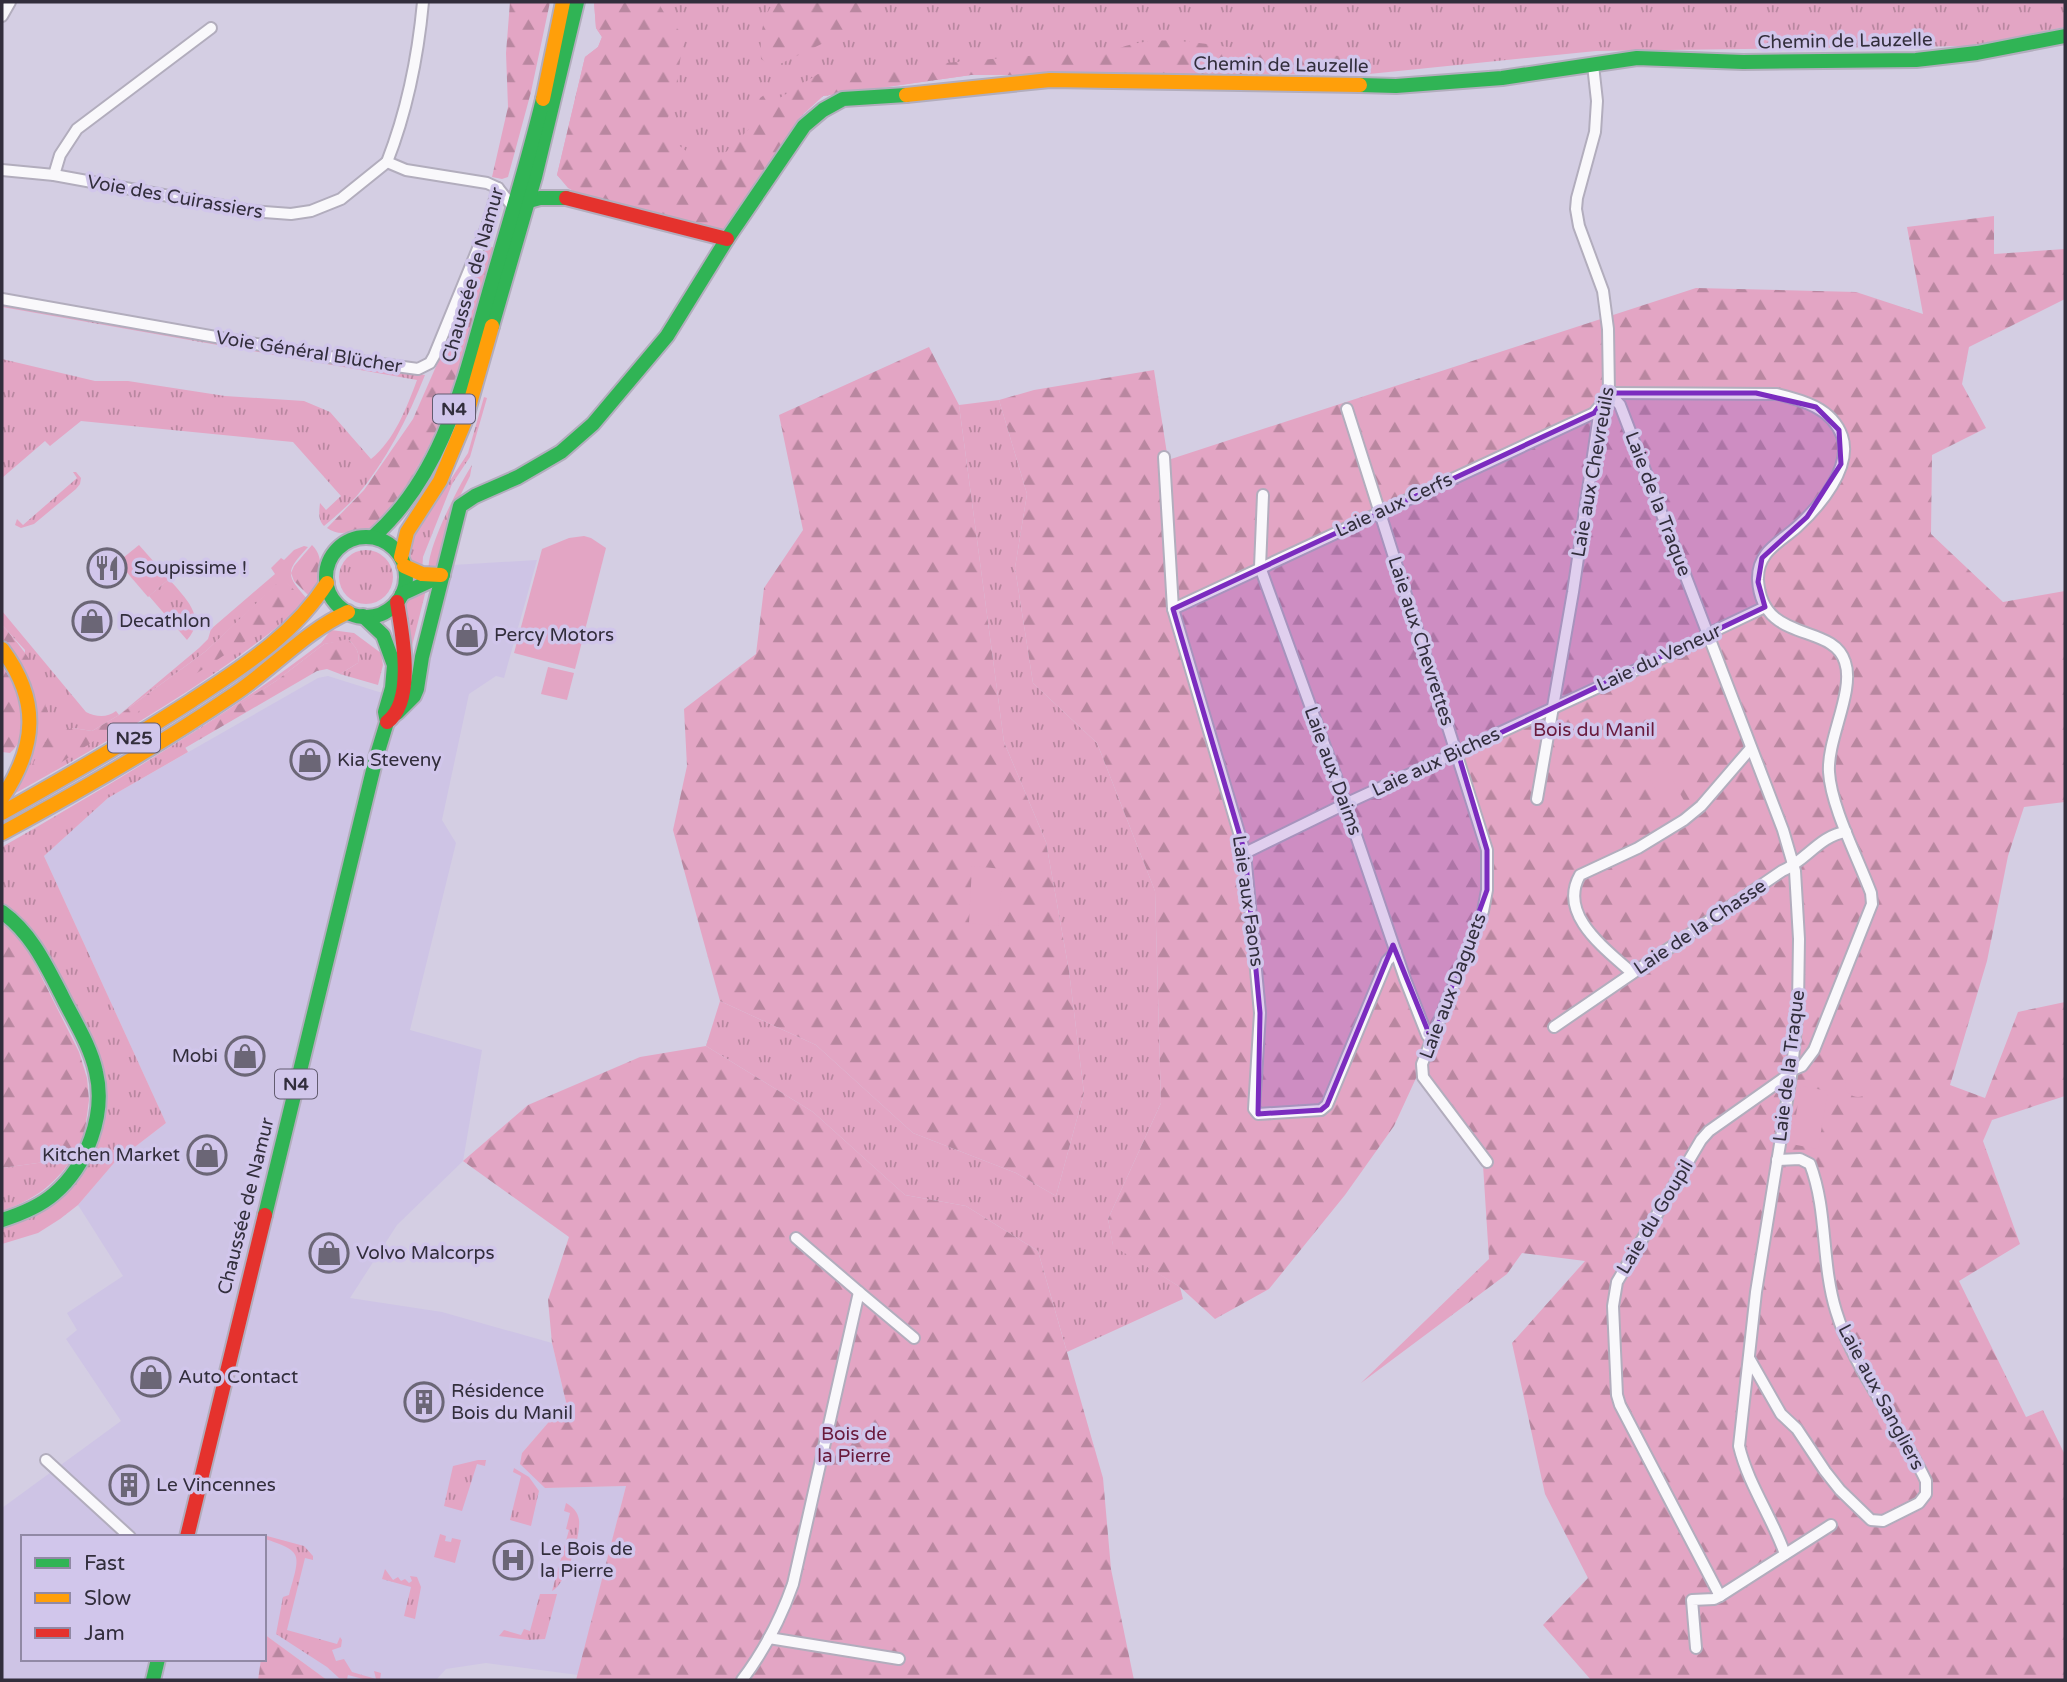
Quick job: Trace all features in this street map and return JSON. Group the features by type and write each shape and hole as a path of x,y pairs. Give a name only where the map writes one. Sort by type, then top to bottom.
{"main road":[{"name":"Chaussée de Namur","path":"187,1535 372,774 392,718 404,673 399,598 406,575 402,561 407,532 440,481 458,442 529,201 529,176 563,2"},
{"name":"Chaussée de Namur","path":"373,537 414,490 440,446 468,365 513,207 529,176 564,64 577,2"},
{"name":"Chemin de Lauzelle","path":"392,718 414,696 460,506 561,452 593,424 667,335 727,239 804,126 823,110 844,99 932,93 1050,80 1396,86 1492,79 1615,60 1656,57 1743,62 1916,60 1977,53 2065,36"},
{"path":"529,176 566,198"},
{"path":"529,201 540,198 566,198 727,239"},
{"path":"327,583 328,565 337,550 349,541 373,537 385,542 413,572 427,576 443,575"},
{"path":"355,614 377,615 388,610 399,598 443,575"},
{"name":"Chaussée de Namur","path":"327,583 332,597 383,635 391,652 394,675 385,712 392,718"},
{"name":"N25","path":"2,813 160,722 261,654 313,607 327,583"},
{"name":"N25","path":"2,833 96,782 250,684 330,621 355,614"},
{"path":"2,649 22,678 30,706 30,735 24,759 2,798"},
{"path":"2,912 26,932 39,952 88,1049 97,1071 99,1097 91,1144 70,1178 56,1194 35,1208 2,1220"},
{"path":"153,1680 158,1661"}],"street":[{"path":"2,16 10,2"},
{"path":"423,2 420,37 405,109 387,162 407,170 477,180 498,188 513,207"},
{"path":"54,175 60,155 77,129 211,28"},
{"name":"Laie aux Chevreuils","path":"1537,799 1575,579 1599,415 1609,393 1608,329 1604,300 1577,219 1577,198 1593,141 1596,118 1593,65"},
{"name":"Voie des Cuirassiers","path":"2,170 54,175 251,211 291,214 311,211 341,199 387,162"},
{"path":"498,188 529,176"},
{"name":"Voie Général Blücher","path":"2,299 330,357 418,369 430,363 434,356 488,224 498,188"},
{"path":"1609,393 1777,394 1816,407 1839,430 1844,452 1835,480 1807,517 1772,544 1762,558 1758,582 1765,607"},
{"name":"Laie aux Cerfs","path":"1173,609 1594,413 1609,393"},
{"name":"Laie de la Traque","path":"1609,393 1620,405 1783,830 1794,866 1799,971 1792,1070 1756,1292 1739,1446 1743,1462 1785,1554"},
{"name":"Laie aux Chevrettes","path":"1347,409 1378,512 1458,752 1484,838 1488,874"},
{"name":"Laie aux Faons","path":"1164,457 1173,609 1245,853 1260,1013 1254,1109 1258,1114 1321,1110 1327,1105 1382,971 1396,952"},
{"name":"Laie aux Daims","path":"1263,495 1260,567 1396,952 1422,1023 1432,1041"},
{"name":"Laie du Veneur","path":"1551,708 1703,639 1708,634 1765,607"},
{"name":"Laie du Goupil","path":"1720,1596 1620,1405 1617,1395 1613,1306 1617,1282 1701,1140 1709,1131 1792,1070 1802,1066 1814,1050 1872,904 1871,892 1846,832 1829,772 1847,680 1845,662 1838,650 1831,645 1789,628 1765,607"},
{"name":"Laie aux Biches","path":"1245,853 1551,708"},
{"path":"1632,973 1586,929 1576,906 1576,882 1580,875 1638,848 1684,820 1701,806 1751,748"},
{"name":"Laie de la Chasse","path":"1554,1027 1782,871 1794,866 1818,845 1837,833 1846,832"},
{"name":"Laie aux Daguets","path":"1487,1162 1423,1077 1422,1064 1483,911 1488,874"},
{"name":"Laie aux Sangliers","path":"1749,1358 1781,1414 1797,1429 1818,1462 1861,1512 1875,1521 1883,1521 1924,1498 1926,1481 1861,1365 1836,1311 1831,1291 1825,1233 1810,1164 1800,1159 1777,1160"},
{"path":"796,1238 914,1338"},
{"path":"741,1680 769,1638 784,1610 793,1584 859,1292"},
{"path":"46,1460 128,1535"},
{"path":"1696,1648 1692,1600 1714,1599 1720,1596 1831,1525"},
{"path":"769,1638 899,1660"}],"highlighted area":[{"path":"1609,393 1756,393 1816,407 1839,430 1841,464 1807,517 1762,558 1758,582 1765,607 1458,753 1487,850 1487,890 1432,1041 1393,945 1327,1105 1321,1110 1258,1114 1260,1013 1245,853 1173,609 1594,413"}],"shaded area":[{"path":"537,560 504,678 496,676 469,694 442,820 456,843 410,1030 482,1050 463,1161 397,1225 350,1298 442,1312 552,1343 566,1402 522,1453 545,1488 626,1486 578,1675 486,1663 446,1669 436,1680 327,1680 266,1635 266,1535 21,1535 21,1661 261,1661 258,1680 2,1680 2,1508 121,1421 66,1339 77,1330 67,1313 123,1276 78,1205 114,1163 166,1123 44,856 108,798 318,678 328,676 379,692 416,695 453,565"}],"green space":[{"path":"510,2 550,2 531,92 508,177 502,179 492,177 508,107 506,53"},
{"path":"594,2 2065,2 2065,27 1972,46 1596,51 1369,74 971,75 823,96 800,117 782,150 574,192 557,175 585,57 598,47 602,37 596,28"},
{"path":"594,2 658,2 666,16 684,36 673,105 665,125 671,139 695,158 708,162 720,158 748,130 760,98 764,95 778,99 818,74 1173,41 1265,52 1368,57 1369,74 971,75 823,96 800,117 782,150 727,228 719,231 583,196 568,188 557,175 585,57 598,47 602,37 596,28"},
{"path":"774,2 877,2 867,22 778,65 770,65 761,59 761,43 764,22"},
{"name":"Bois du Manil","path":"1994,216 1994,254 2065,249 2065,299 1969,347 1962,384 1986,428 1932,455 1931,534 2003,602 2065,591 2065,802 2024,807 2008,856 1987,961 1950,1085 1985,1098 2018,1012 2065,1002 2065,1096 1992,1120 1983,1141 2020,1244 1959,1281 2026,1417 2043,1410 2065,1455 2065,1680 1591,1680 1543,1625 1588,1578 1545,1494 1512,1343 1585,1261 1522,1253 1507,1274 1361,1383 1489,1259 1483,1165 1417,1076 1394,1126 1345,1195 1269,1289 1215,1319 1180,1287 1113,1246 1108,1219 1161,1103 1155,891 1097,743 1033,683 1015,568 1027,494 999,400 1034,390 1154,370 1168,460 1696,288 1856,292 1923,314 1907,227"},
{"path":"490,237 489,246 494,248 466,347 430,445 413,475 374,527 343,533 330,530 327,528 364,490 413,419 448,339 461,341 462,334 451,331 484,241"},
{"path":"2,302 425,375 404,423 377,469 356,497 324,526 319,513 320,503 326,510 341,496 293,442 81,421 50,446 45,441 2,478 2,359 95,381 128,381 225,396 304,401 330,412 371,459 393,433 417,380 2,307"},
{"path":"929,347 959,405 1004,742 1046,842 1069,971 1084,1093 1056,1196 1016,1173 913,1133 816,1045 720,1001 673,830 687,766 684,709 756,654 764,588 803,530 779,415"},
{"path":"484,397 487,398 470,457 452,484 423,557 422,572 414,565 411,557 413,537 468,453"},
{"path":"999,400 1027,494 1015,568 1033,683 1097,743 1155,891 1161,1103 1108,1219 1113,1245 1180,1287 1183,1299 1067,1352 1038,1251 966,1206 905,1195 813,1112 706,1046 720,1001 816,1045 913,1133 1016,1173 1056,1196 1084,1093 1069,971 1046,842 1004,742 959,405"},
{"path":"472,465 470,476 456,499 440,563 429,571 429,561 438,533"},
{"path":"73,472 81,478 76,489 34,524 21,528 15,525 17,519 23,525 77,478"},
{"path":"584,536 606,548 575,669 514,653 542,549 569,538"},
{"path":"139,545 169,579 148,597 118,562"},
{"path":"312,545 317,551 320,564 313,600 294,581 291,573"},
{"path":"308,547 295,563 291,574 309,601 240,655 167,705 14,794 19,783 25,650 2,625 2,611 86,712 101,716 116,711 119,715 199,648 208,639 211,629 275,574 271,568 294,550","holes":["283,579 304,602 24,779 73,728 92,731 119,715 206,651"]},
{"path":"366,550 385,558 393,577 385,596 366,604 347,596 339,577 347,558"},
{"path":"283,578 305,602 33,781 24,779 50,734 73,728 92,731 119,715 206,651"},
{"path":"169,579 192,608 195,623 187,640 149,596"},
{"path":"426,590 412,646 411,674 405,604 407,599"},
{"path":"2,625 29,659 40,681 47,724 36,724 13,651 2,639"},
{"path":"331,630 354,633 381,653 383,665 378,685 340,674 358,663 357,650 349,640 324,644 276,681 181,741 188,752 108,798 44,856 166,1123 114,1163 78,1205 60,1219 38,1233 2,1244 2,1225 57,1199 103,1083 2,904 2,847 206,724 284,671 321,643"},
{"path":"348,639 357,650 358,663 340,674 327,669 317,671 185,748 180,741 276,681 324,644"},
{"path":"2,666 16,691 22,722 20,740 10,753 2,752"},
{"path":"548,667 574,673 567,700 541,694"},
{"path":"1662,761 1687,806 1670,816 1645,770"},
{"path":"972,866 1003,869 998,926 969,923"},
{"path":"2,922 17,935 32,958 79,1052 87,1078 89,1100 85,1130 73,1158 2,1168"},
{"name":"Bois de la Pierre","path":"706,1046 813,1112 905,1195 966,1206 1038,1251 1103,1478 1111,1569 1134,1680 576,1680 626,1486 545,1488 520,1464 522,1453 566,1402 552,1343 548,1300 569,1237 463,1161 528,1105 640,1057"},
{"path":"1858,1071 1867,1075 1871,1084 1867,1093 1858,1097 1849,1093 1845,1084 1849,1075"},
{"path":"1801,1086 1828,1091 1818,1149 1791,1144"},
{"path":"73,1158 42,1191 2,1211 2,1168"},
{"path":"486,1460 485,1466 477,1464 462,1511 444,1506 453,1466"},
{"path":"514,1468 529,1477 539,1491 531,1526 510,1520 521,1476 513,1472"},
{"path":"566,1503 575,1510 578,1517 578,1537 567,1570 552,1591 569,1530 566,1529 570,1513 564,1511"},
{"path":"440,1534 446,1536 445,1541 451,1542 452,1538 461,1540 455,1563 434,1557"},
{"path":"266,1536 304,1546 313,1556 313,1560 305,1558 287,1630 337,1644 340,1637 341,1647 332,1650 336,1661 344,1659 352,1672 376,1679 374,1671 381,1673 380,1680 348,1675 347,1679 339,1678 327,1667 276,1634 283,1597 289,1595 297,1561 291,1550 266,1539"},
{"path":"385,1569 393,1580 398,1577 409,1583 412,1581 410,1576 417,1577 421,1587 415,1619 404,1616 411,1587 382,1579"},
{"path":"540,1594 557,1594 545,1639 528,1640 499,1636 504,1630 521,1635 524,1629 530,1631"},
{"path":"266,1635 327,1680 258,1680 261,1661 266,1661"}],"traffic: fast":[{"path":"492,326 535,177 577,2"},
{"path":"1360,85 1396,86 1502,78 1637,58 1743,62 1916,60 1977,53 2065,36"},
{"path":"397,713 414,696 417,689 422,657 460,506 561,452 593,424 667,336 727,239 804,126 823,110 843,99 906,95"},
{"path":"373,537 398,511 419,483 450,420 472,353 543,99"},
{"path":"529,201 540,198 566,198"},
{"path":"366,537 381,540 394,549 403,562 406,577 403,592 394,605 381,614 366,617 351,614 338,605 329,592 326,577 329,562 338,549 351,540 366,537"},
{"path":"402,594 443,575"},
{"path":"265,1215 387,722 385,712 392,688 394,665 383,635 363,616"},
{"path":"2,912 29,939 49,971 90,1052 98,1088 96,1122 76,1169 48,1199 30,1210 2,1220"},
{"path":"153,1680 158,1661"}],"traffic: slow":[{"path":"543,99 563,2"},
{"path":"906,95 1050,80 1360,85"},
{"path":"401,557 407,532 440,481 465,421 492,326"},
{"path":"404,566 422,574 441,575"},
{"path":"2,813 144,730 247,663 299,619 327,583"},
{"path":"2,833 179,730 250,683 318,629 348,612"},
{"path":"2,649 23,686 29,723 22,760 2,798"}],"traffic: jam":[{"path":"566,198 727,239"},
{"path":"387,722 402,699 404,683 404,648 397,602"},
{"path":"187,1535 265,1215"}],"place":[{"name":"Soupissime !","path":"107,568"},
{"name":"Decathlon","path":"92,621"},
{"name":"Percy Motors","path":"467,635"},
{"name":"Kia Steveny","path":"310,760"},
{"name":"Mobi","path":"245,1056"},
{"name":"Kitchen Market","path":"207,1155"},
{"name":"Volvo Malcorps","path":"329,1253"},
{"name":"Auto Contact","path":"151,1377"},
{"name":"Résidence Bois du Manil","path":"424,1402"},
{"name":"Le Vincennes","path":"129,1485"},
{"name":"Le Bois de la Pierre","path":"513,1560"}]}
